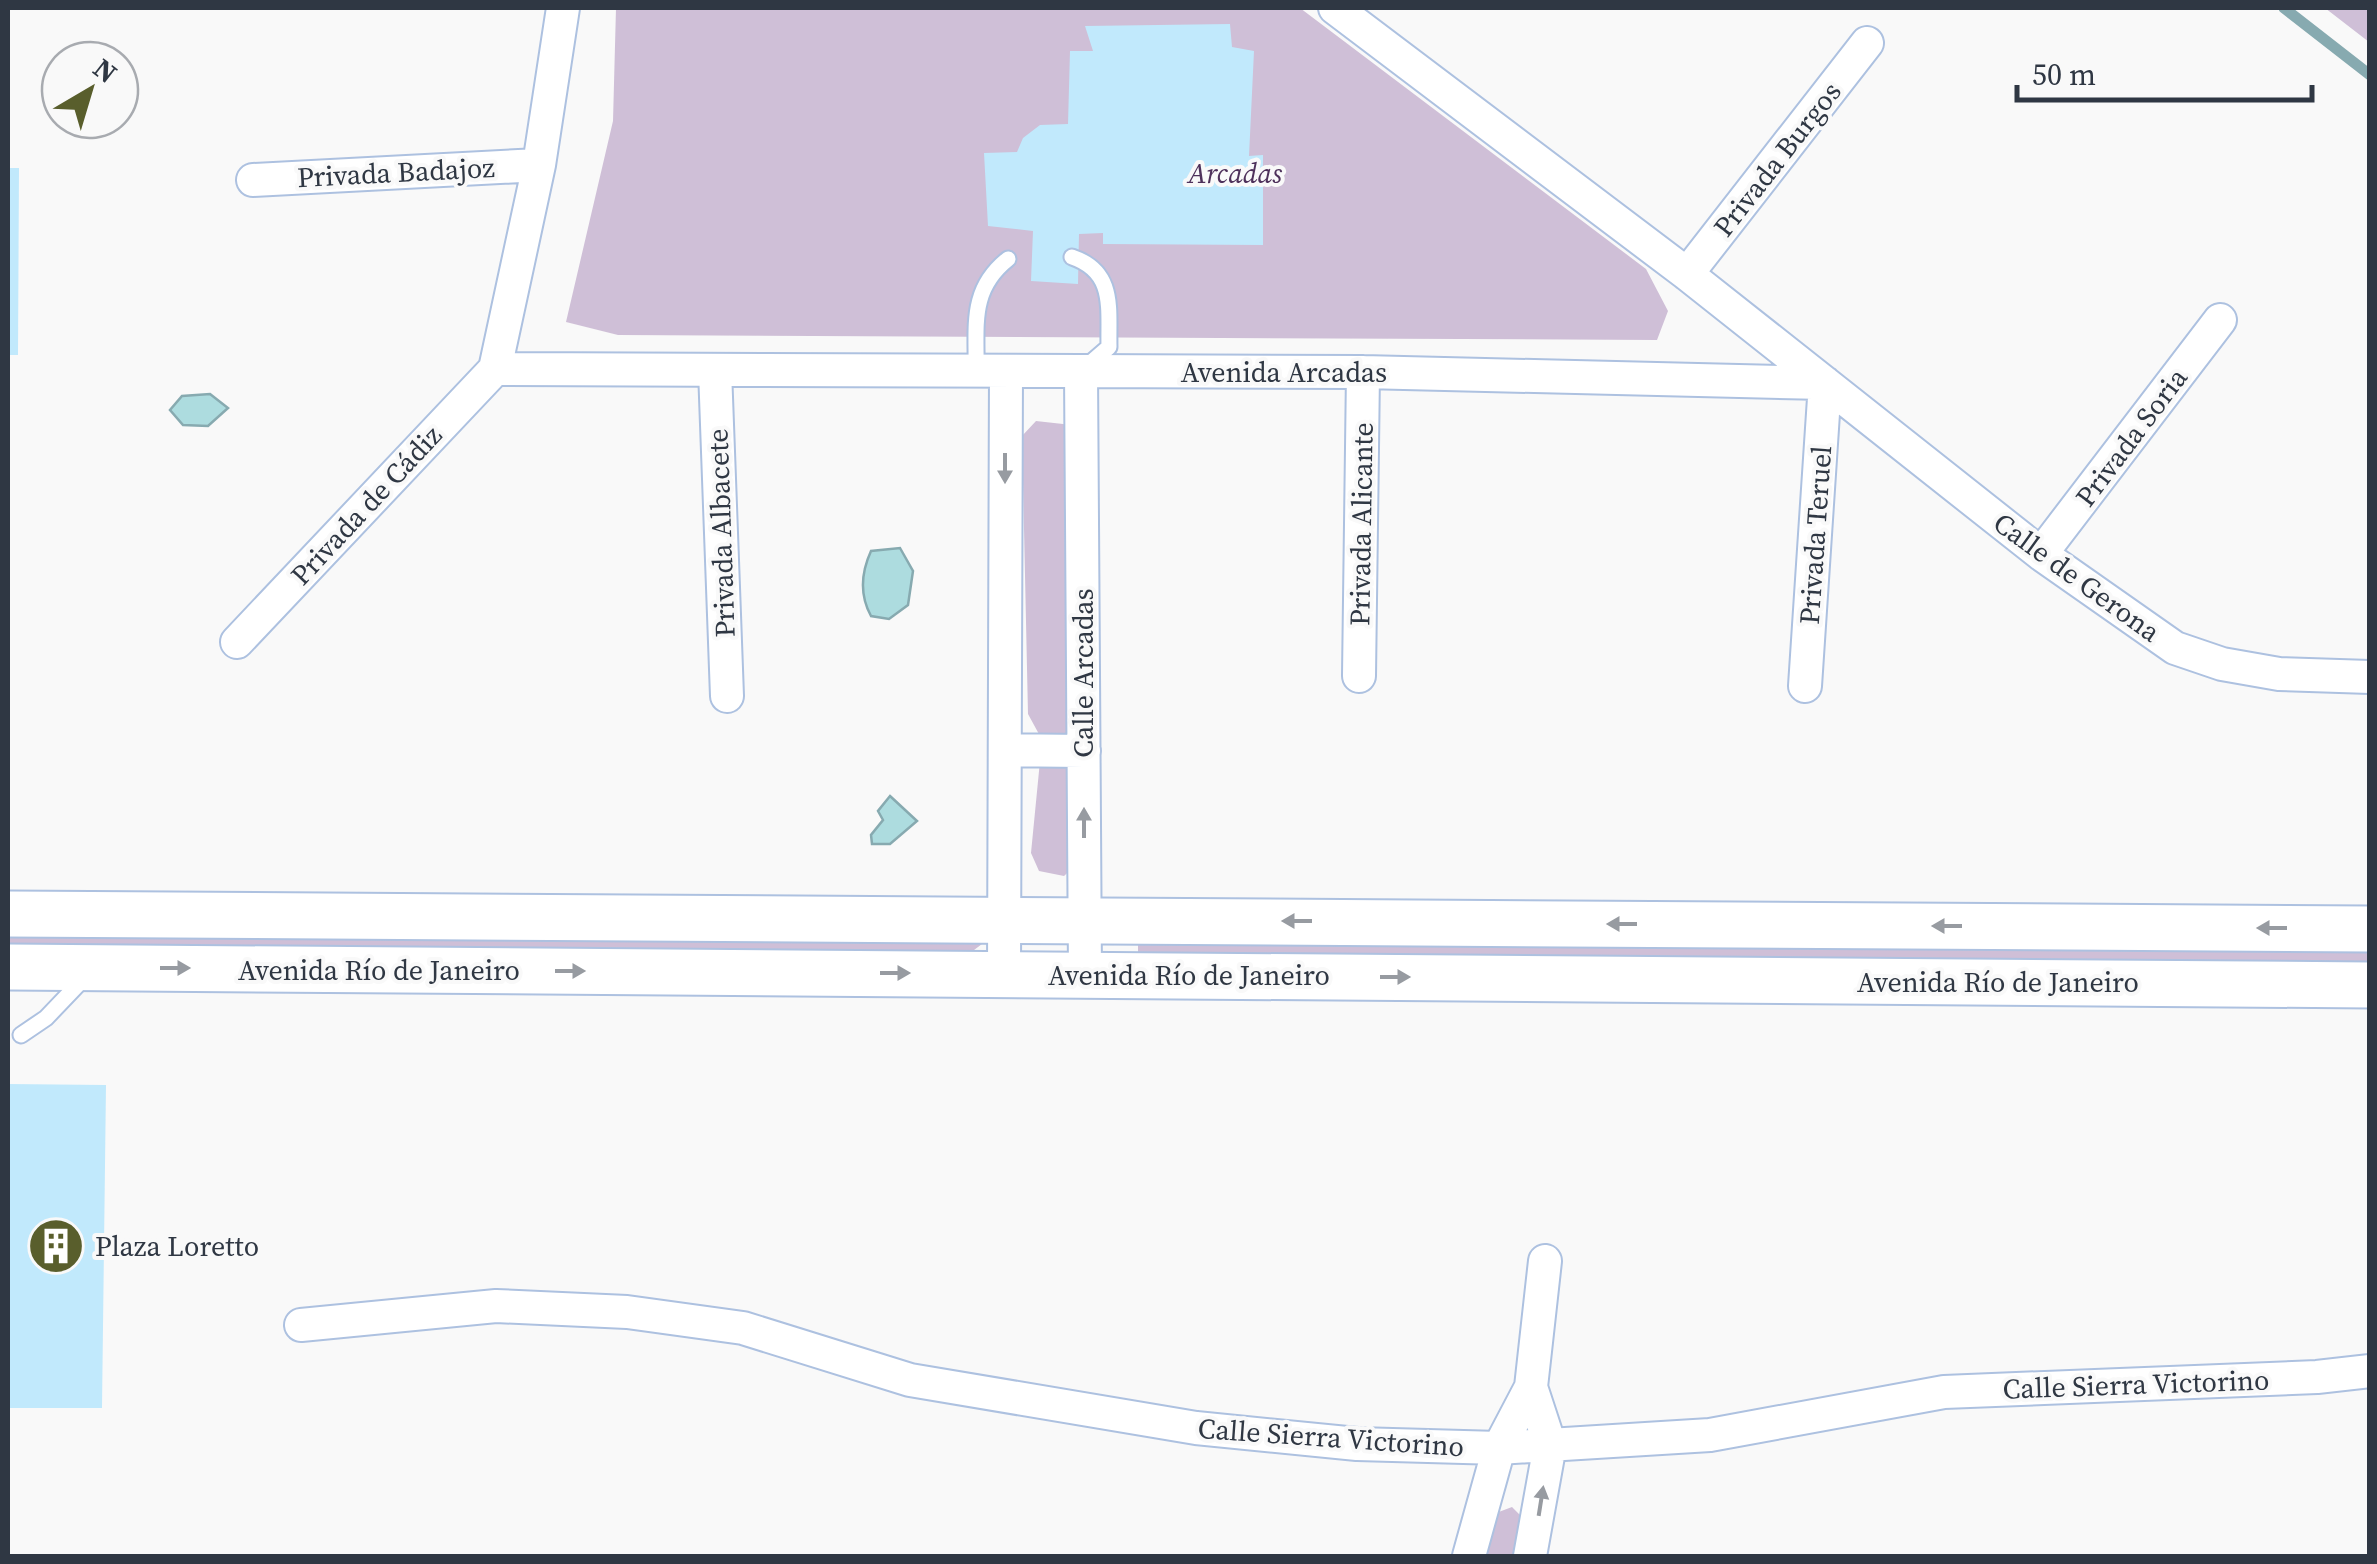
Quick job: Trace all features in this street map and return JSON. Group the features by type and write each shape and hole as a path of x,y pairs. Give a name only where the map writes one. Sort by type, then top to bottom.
{"street":[{"path":"494,368 539,165 563,8"},
{"path":"1335,8 1688,274 1824,383"},
{"name":"Privada Burgos","path":"1688,274 1867,43"},
{"name":"Privada Badajoz","path":"253,180 539,165"},
{"name":"Privada Soria","path":"2042,554 2220,320"},
{"name":"Avenida Arcadas","path":"494,368 1363,372 1824,383"},
{"name":"Privada de Cádiz","path":"237,642 494,368"},
{"name":"Privada Albacete","path":"715,370 727,696"},
{"path":"991,370 1004,750 1004,974"},
{"name":"Calle Arcadas","path":"1082,371 1086,974"},
{"name":"Privada Alicante","path":"1359,676 1363,372"},
{"name":"Calle de Gerona","path":"1824,383 2042,554 2176,648 2222,664 2280,674 2370,677"},
{"name":"Privada Teruel","path":"1805,686 1824,383"},
{"path":"1004,750 1084,751"},
{"name":"Avenida Río de Janeiro","path":"8,914 2370,928"},
{"name":"Avenida Río de Janeiro","path":"8,967 2370,985"},
{"path":"1469,1556 1500,1448 1531,1387 1545,1261"},
{"name":"Calle Sierra Victorino","path":"301,1324 496,1306 627,1312 743,1328 910,1380 1196,1428 1356,1444 1500,1448 1710,1435 1944,1392 2297,1378 2370,1371"},
{"path":"1530,1556 1550,1445 1531,1387"}],"lane":[{"path":"1072,257 1088,262 1108,292 1109,347 1082,371"},
{"path":"991,370 978,298 994,270 1008,259"},
{"path":"21,1035 59,1006 94,968"}],"green space":[{"name":"Arcadas","path":"616,8 1300,8 1646,269 1668,311 1657,340 618,335 566,322 613,121"},
{"path":"2325,8 2369,8 2369,42"},
{"path":"1036,421 1072,425 1068,736 1040,736 1028,714 1022,436"},
{"path":"1040,761 1072,762 1079,862 1064,876 1039,871 1031,853"},
{"path":"8,931 971,935 982,944 970,953 8,949"},
{"path":"1138,939 2370,943 2369,969 1138,957"},
{"path":"1512,1507 1531,1526 1523,1556 1484,1556 1496,1513"}],"water":[{"path":"210,394 228,408 208,426 183,425 170,410 182,396"},
{"path":"900,548 913,571 908,605 889,619 871,616 863,584 871,551"},
{"path":"890,796 917,821 890,844 872,844 871,835 883,820 878,811"}],"building":[{"path":"1230,24 1232,47 1254,51 1249,156 1263,155 1263,245 1103,244 1103,233 1079,234 1078,284 1031,281 1033,231 988,226 984,153 1017,152 1023,138 1040,125 1068,124 1070,51 1093,51 1085,26"},
{"path":"8,168 19,168 18,355 8,355"},
{"name":"Plaza Loretto","path":"8,1084 106,1085 102,1408 8,1408"}],"waterway":[{"path":"2284,8 2370,75"}],"place":[{"name":"Plaza Loretto","path":"56,1246"}]}
